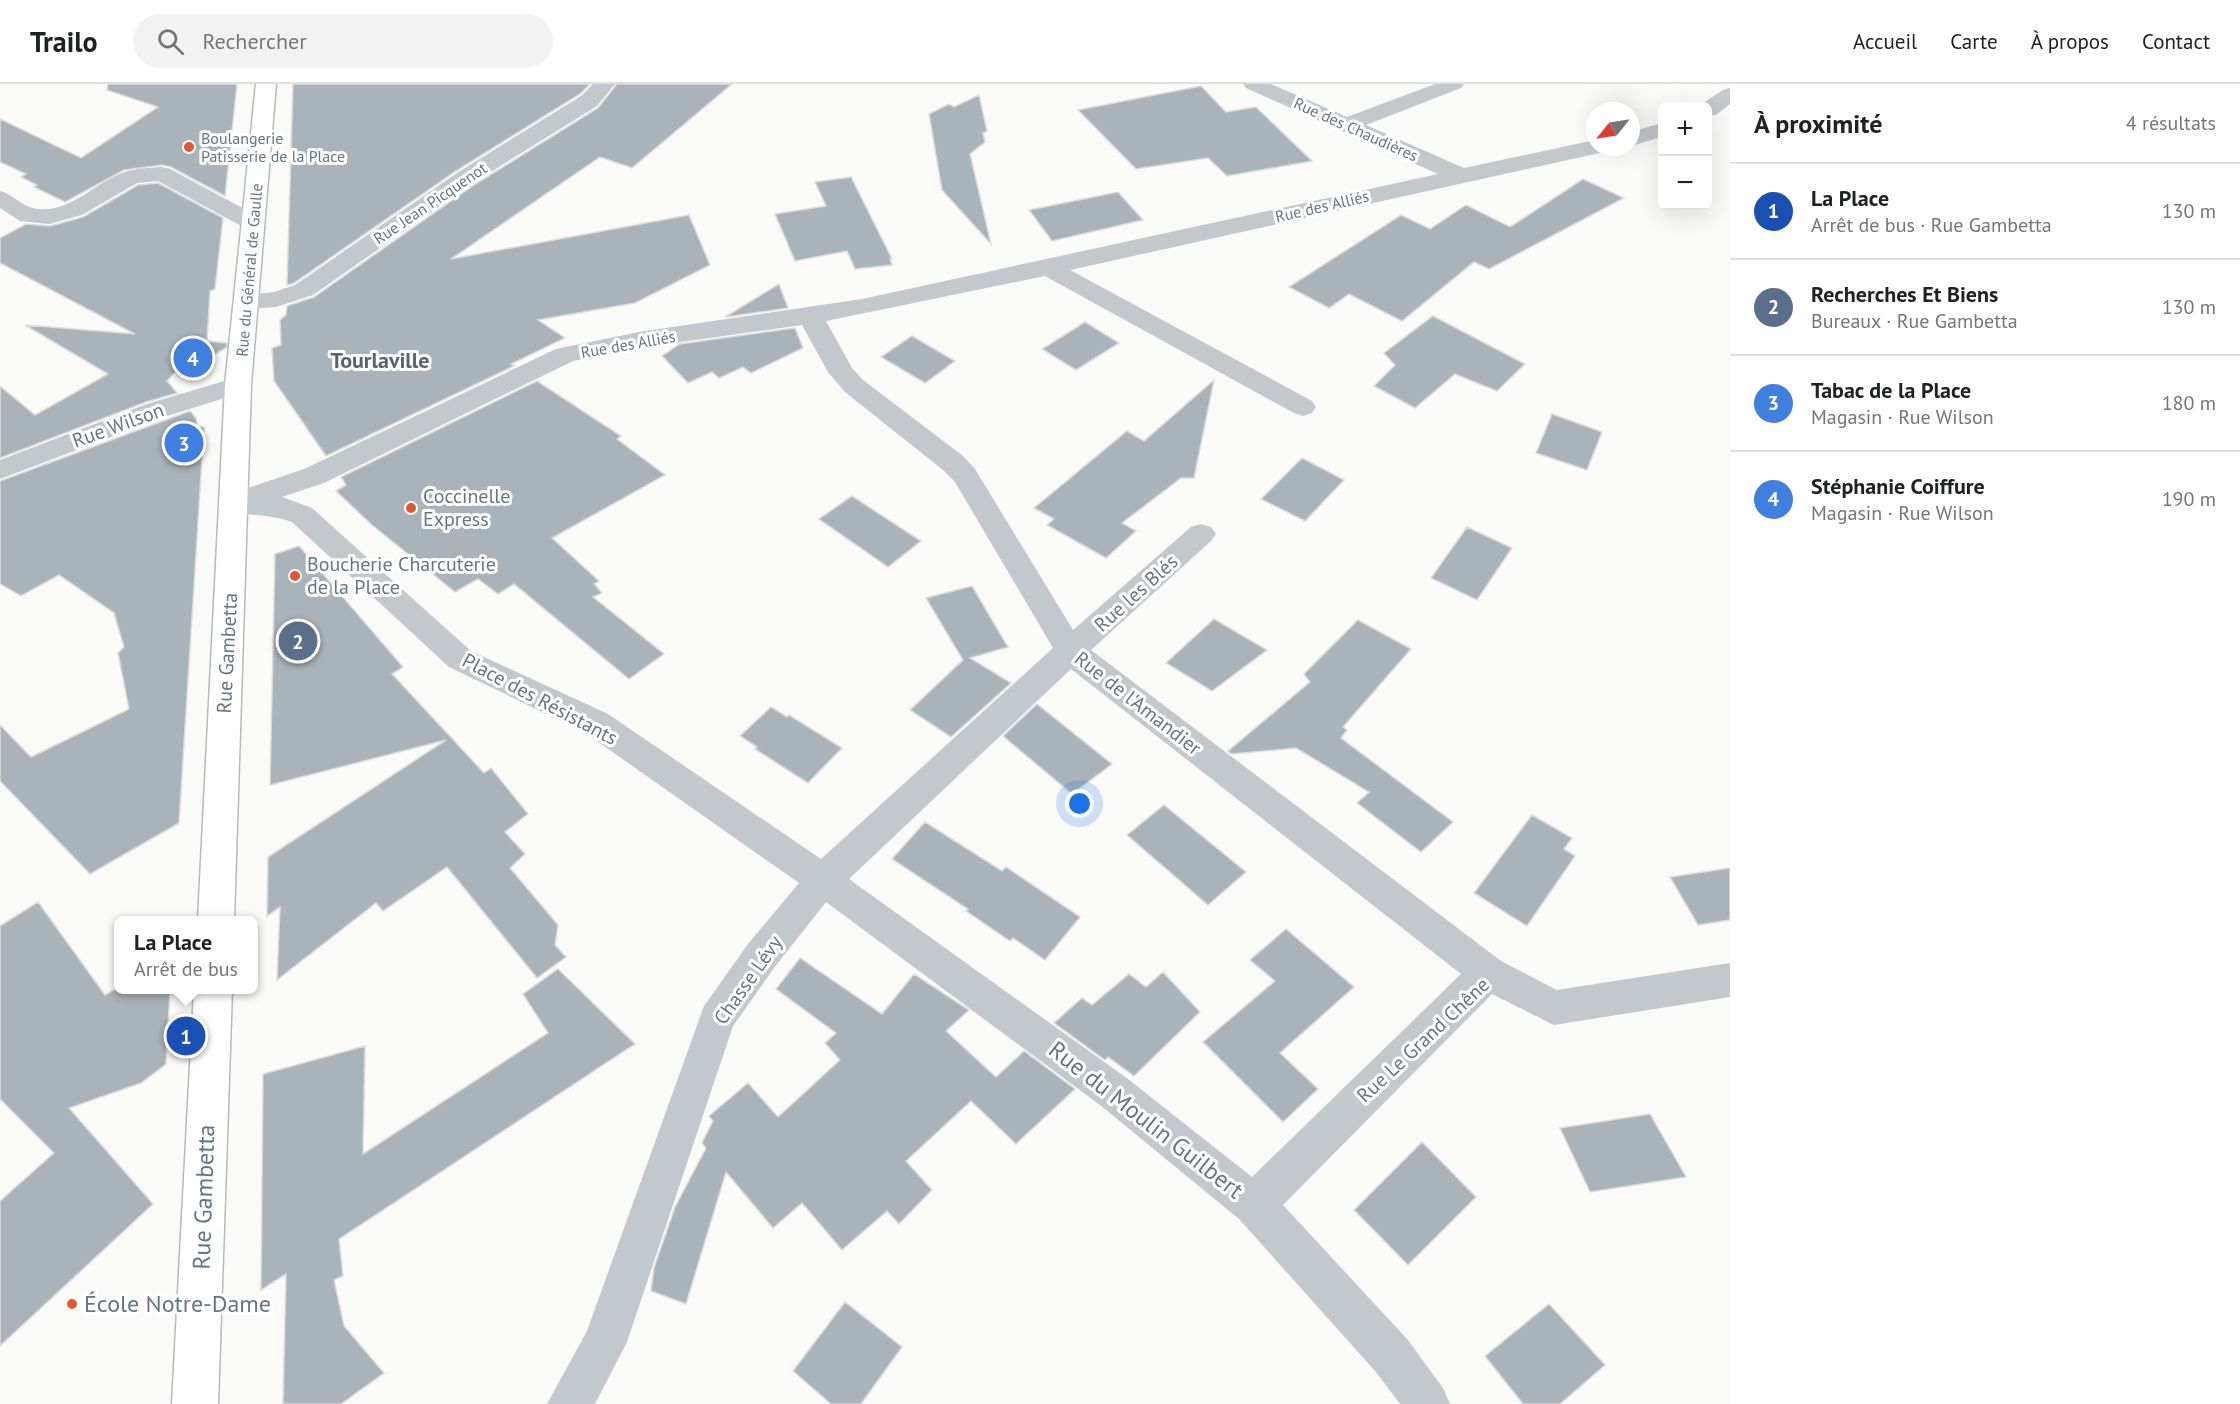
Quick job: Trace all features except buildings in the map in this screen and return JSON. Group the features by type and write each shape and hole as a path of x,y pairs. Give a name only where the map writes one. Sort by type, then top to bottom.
{"main road":[{"name":"Rue du Général de Gaulle","path":"238,385 266,84"},
{"name":"Rue Gambetta","path":"216,916 238,385"},
{"name":"Rue Gambetta","path":"195,1404 213,994"}],"street":[{"name":"Rue Jean Picquenot","path":"246,302 276,299 304,290 465,178 589,101 604,84"},
{"name":"Rue des Chaudières","path":"1253,84 1460,175"},
{"path":"1347,125 1454,84"},
{"path":"1712,107 1730,94"},
{"path":"1640,136 1658,131"},
{"name":"Rue des Alliés","path":"234,503 314,476 565,355 604,346 810,316 1049,268 1586,149"},
{"path":"0,198 28,216 49,217 74,210 131,177 162,174 253,223"},
{"path":"1049,268 1303,407"},
{"name":"Rue de l'Amandier","path":"810,316 841,372 854,386 953,463 964,476 1070,651 1488,973"},
{"name":"Rue Wilson","path":"0,470 157,410 238,385"},
{"name":"Place des Résistants","path":"234,503 280,507 302,515 460,659 596,723 823,880"},
{"name":"Rue les Blés","path":"1070,651 1201,534"},
{"name":"Chasse Lévy","path":"570,1404 605,1342 717,1018 761,956 823,880 1070,651"},
{"name":"Rue du Moulin Guilbert","path":"823,880 1114,1092 1254,1204 1392,1356 1427,1404"},
{"name":"Rue Le Grand Chêne","path":"1254,1204 1488,973 1554,1008 1730,980"}],"place":[{"name":"Boulangerie Patisserie de la Place","path":"189,147"},
{"name":"Stéphanie Coiffure","path":"193,358"},
{"name":"Tabac de la Place","path":"184,443"},
{"name":"Coccinelle Express","path":"411,508"},
{"name":"Boucherie Charcuterie de la Place","path":"295,576"},
{"name":"Recherches Et Biens","path":"298,641"},
{"name":"La Place","path":"186,1036"},
{"name":"École Notre-Dame","path":"72,1304"}],"district":[{"name":"Tourlaville","path":"380,360"}]}
